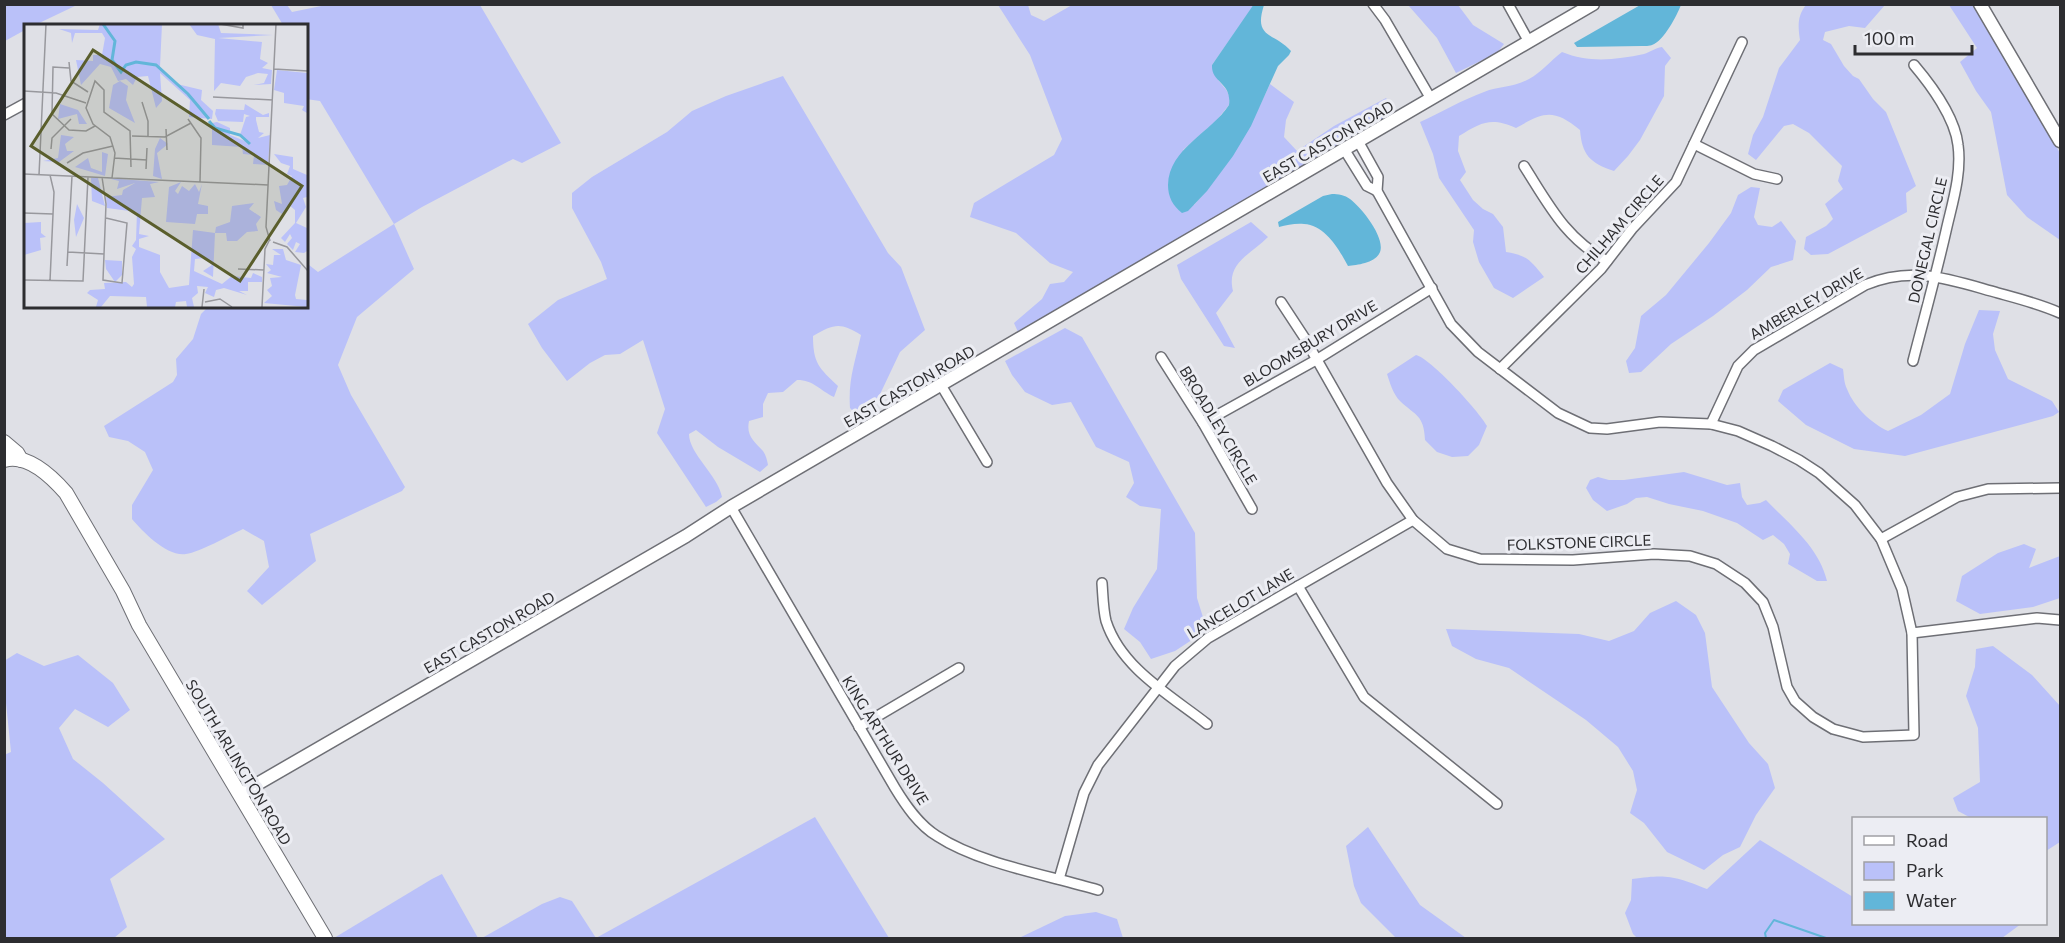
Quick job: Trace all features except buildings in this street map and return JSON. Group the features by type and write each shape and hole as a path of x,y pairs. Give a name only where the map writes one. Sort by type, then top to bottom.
{"main road":[{"name":"SOUTH ARLINGTON ROAD","path":"4,442 17,453 10,458"},
{"name":"SOUTH ARLINGTON ROAD","path":"10,458 43,471 66,493 128,601 139,625 325,939"}],"street":[{"path":"1373,4 1385,20 1431,99"},
{"path":"1508,4 1529,42"},
{"name":"EAST CASTON ROAD","path":"240,794 686,536 731,507 1593,4"},
{"path":"1980,4 2061,141"},
{"name":"CHILHAM CIRCLE","path":"1500,369 1607,261 1632,229 1676,182 1742,42"},
{"name":"DONEGAL CIRCLE","path":"1913,361 1958,174 1958,144 1953,124 1928,82 1914,65"},
{"path":"4,115 24,103"},
{"path":"1358,141 1378,177 1377,191 1451,324 1478,352 1558,413 1590,428 1607,429 1660,422 1711,424 1738,431 1772,446 1819,473 1855,505 1881,540 1902,589 1912,633 2037,618 2061,620"},
{"path":"1694,144 1754,174 1777,179"},
{"path":"1344,149 1366,186 1377,191"},
{"path":"1524,166 1568,231 1588,250 1607,261"},
{"name":"AMBERLEY DRIVE","path":"1711,424 1738,366 1754,350 1879,279 1935,275 2040,304 2061,314"},
{"name":"BLOOMSBURY DRIVE","path":"1203,423 1316,360 1432,288"},
{"name":"FOLKSTONE CIRCLE","path":"1281,302 1387,483 1413,520 1447,549 1480,559 1573,560 1654,554 1690,556 1716,564 1745,583 1763,602 1773,627 1787,687 1795,701 1813,717 1833,729 1863,737 1914,735 1912,633"},
{"name":"BROADLEY CIRCLE","path":"1161,357 1203,423 1252,509"},
{"path":"941,385 987,462"},
{"path":"1881,540 1957,497 1988,489 2061,488"},
{"name":"KING ARTHUR DRIVE","path":"731,507 900,797 921,823 933,834 972,854 1098,890"},
{"name":"LANCELOT LANE","path":"1059,879 1082,800 1092,775 1104,755 1175,666 1199,644 1413,520"},
{"path":"1102,583 1104,611 1116,642 1128,660 1207,724"},
{"path":"1298,586 1364,697 1497,804"},
{"path":"859,727 959,668"}],"green space":[{"path":"5,4 77,4 37,24 24,24 24,31 5,41"},
{"path":"331,4 480,5 561,143 522,163 513,159 394,224 320,101 308,99 308,24 282,24 271,5 287,5 292,12"},
{"path":"998,5 1028,5 1031,15 1044,21 1072,5 1254,5 1212,65 1228,94 1229,105 1216,121 1183,150 1194,205 1237,148 1270,84 1294,102 1286,120 1284,137 1297,151 1334,126 1386,98 1396,112 1018,332 1014,323 1042,299 1050,284 1064,282 1073,272 1050,263 1016,233 970,217 974,203 1054,155 1062,139 1030,55"},
{"path":"1408,5 1458,5 1473,25 1504,44 1497,53 1456,73 1437,38"},
{"path":"1806,5 1885,5 1865,28 1849,26 1825,32 1823,40 1831,44 1844,66 1859,79 1873,99 1886,112 1916,186 1906,193 1907,212 1828,254 1811,255 1804,249 1806,237 1826,226 1833,219 1825,204 1843,189 1838,181 1842,166 1809,133 1793,124 1784,126 1756,160 1748,154 1779,68 1800,40 1799,22"},
{"path":"1949,5 1974,5 2060,153 2060,240 2027,217 2007,195 1991,112 1960,62 1977,48"},
{"path":"1662,47 1671,58 1665,66 1664,96 1640,140 1614,171 1593,161 1585,152 1580,130 1555,115 1534,118 1516,128 1493,122 1481,124 1459,136 1458,151 1466,172 1460,180 1473,200 1493,214 1503,227 1506,252 1528,260 1544,277 1513,298 1494,288 1479,262 1473,242 1474,230 1439,178 1433,154 1420,122 1476,95 1529,79 1562,52 1582,58 1612,59 1644,54"},
{"path":"783,76 888,253 901,267 925,330 900,352 873,409 862,420 850,408 852,371 861,335 848,328 837,326 813,336 814,353 818,364 838,386 834,397 803,380 797,380 783,392 768,393 763,404 763,417 749,421 748,426 751,438 767,459 768,465 760,472 718,447 696,430 689,434 690,442 715,481 722,497 706,507 657,433 665,409 643,340 620,354 605,355 590,363 567,381 542,348 528,324 558,300 607,279 601,262 572,208 572,193 592,177 667,132 692,111"},
{"path":"1751,187 1760,188 1754,217 1758,225 1772,227 1781,221 1796,241 1793,260 1771,267 1747,290 1671,344 1641,372 1629,373 1626,361 1635,348 1641,316 1666,295 1731,213 1738,195"},
{"path":"1251,222 1268,237 1236,266 1232,281 1233,291 1216,313 1235,348 1224,346 1181,279 1177,265"},
{"path":"394,224 414,269 357,317 338,365 351,395 405,487 402,491 310,534 316,561 262,605 247,591 269,567 264,541 243,529 192,553 179,554 163,548 132,519 132,505 153,470 145,452 128,441 109,437 104,426 173,382 177,375 176,359 193,339 201,314 207,308 308,308 308,262 318,272"},
{"path":"1979,310 2000,311 1993,334 1995,350 2008,379 2052,401 2059,412 2053,416 1905,456 1854,449 1806,425 1778,401 1783,390 1830,363 1843,369 1846,387 1859,408 1875,424 1888,431 1921,415 1950,394 1965,344"},
{"path":"1065,328 1082,337 1195,533 1197,598 1207,630 1175,651 1151,659 1140,642 1124,629 1133,608 1157,569 1161,509 1140,506 1126,497 1134,483 1129,462 1096,447 1071,402 1052,405 1025,392 1005,361"},
{"path":"1416,355 1432,365 1454,386 1487,426 1479,445 1468,456 1452,457 1437,452 1425,440 1421,421 1394,392 1387,374"},
{"path":"1684,472 1727,485 1740,483 1742,497 1747,505 1766,500 1810,547 1827,581 1817,581 1788,564 1790,554 1784,544 1773,535 1763,540 1737,523 1703,511 1647,497 1636,498 1607,511 1593,500 1586,488 1590,480 1598,477 1624,480"},
{"path":"2024,544 2036,549 2029,568 2060,556 2060,598 2033,607 1980,614 1956,601 1962,576 1998,553"},
{"path":"1676,601 1696,615 1705,633 1712,687 1749,743 1768,764 1775,788 1756,815 1740,847 1723,855 1704,870 1667,852 1644,823 1630,813 1637,790 1633,771 1618,747 1586,720 1509,668 1476,659 1452,646 1446,629 1579,634 1609,641 1634,631 1650,613"},
{"path":"1993,646 2032,675 2060,706 2060,842 2047,850 2047,817 1969,817 1958,811 1953,798 1980,782 1978,728 1966,696 1975,667 1976,649"},
{"path":"17,653 44,666 78,655 113,683 130,710 108,727 75,709 59,728 73,759 165,839 110,879 127,927 114,938 5,938 4,755 11,752 4,661"},
{"path":"815,817 889,938 596,938"},
{"path":"1368,827 1420,905 1466,938 1396,938 1361,903 1354,886 1346,846"},
{"path":"1760,840 1852,896 1852,925 2020,925 2002,938 1637,938 1633,934 1625,913 1631,900 1632,879 1671,877 1707,889"},
{"path":"442,874 478,938 334,938 432,879"},
{"path":"560,897 572,901 596,938 482,938 542,904"},
{"path":"1096,912 1117,919 1123,938 1019,938 1065,916"}],"water":[{"path":"1254,4 1264,5 1261,16 1263,29 1291,51 1278,66 1251,126 1233,156 1207,191 1188,211 1182,213 1170,197 1168,185 1170,172 1183,151 1229,105 1225,87 1215,76 1212,65"},
{"path":"1642,4 1681,5 1670,27 1657,43 1647,46 1577,47 1574,43"},
{"path":"1332,194 1350,199 1372,224 1381,248 1373,260 1348,266 1325,233 1312,225 1292,224 1279,227 1278,222 1323,196"}],"waterway":[{"path":"1766,938 1765,933 1774,920 1826,938"}]}
